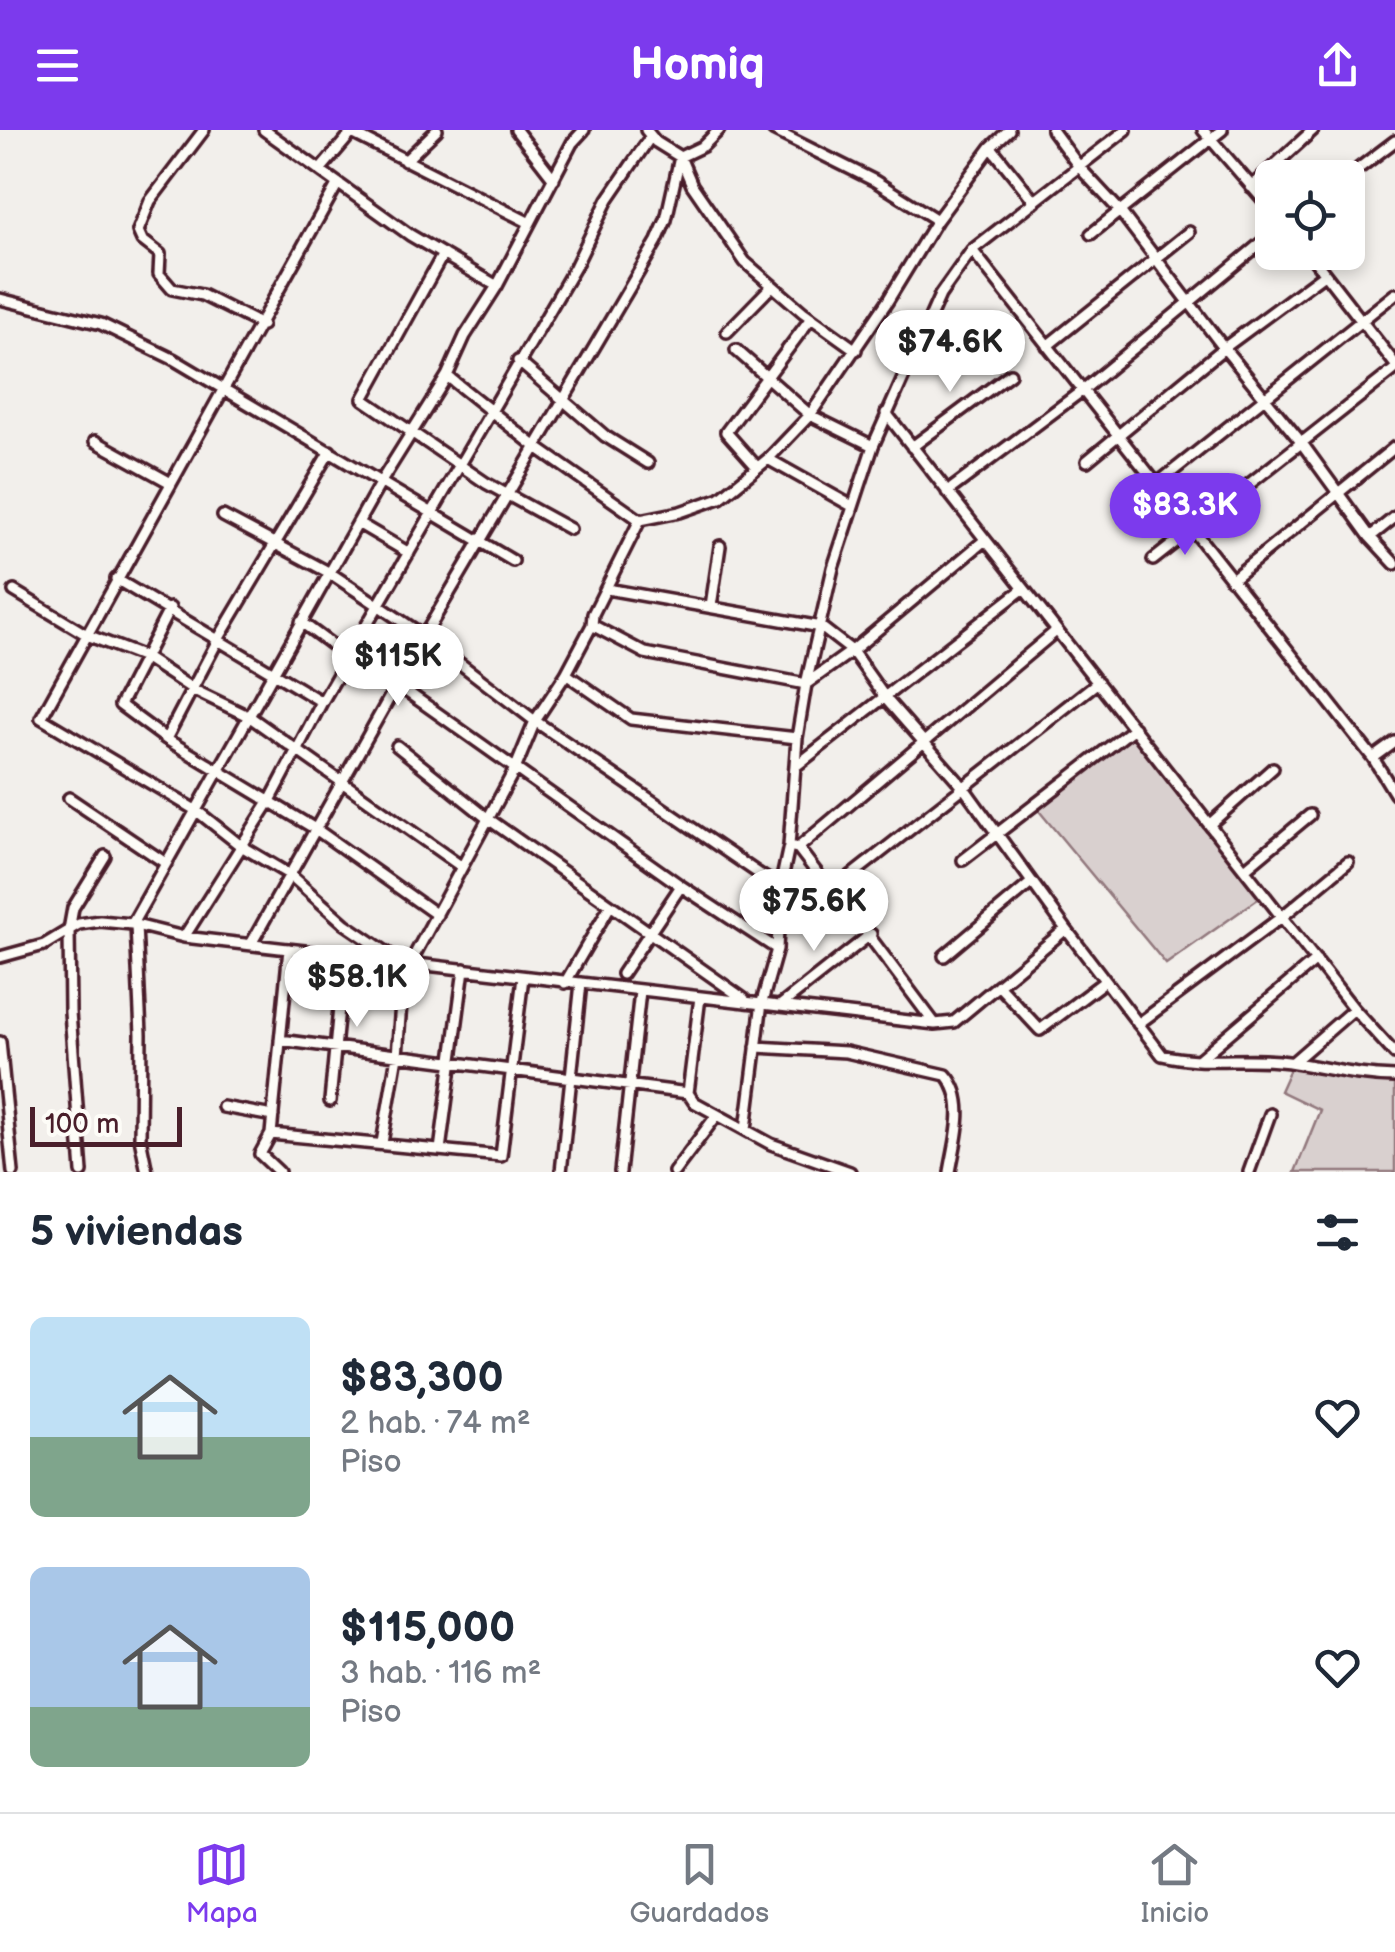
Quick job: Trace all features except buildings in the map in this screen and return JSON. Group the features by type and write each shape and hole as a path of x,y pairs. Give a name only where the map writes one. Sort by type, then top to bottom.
{"street":[{"path":"204,130 150,200 138,230 142,240 160,254 160,274 172,289 202,296 262,325"},
{"path":"404,162 436,130"},
{"path":"516,130 554,179"},
{"path":"147,1172 140,1138 142,1034 134,925 217,768 250,717 382,480 447,376 464,336 497,286 572,142 584,130"},
{"path":"680,157 703,146 719,130"},
{"path":"772,130 795,134 937,220"},
{"path":"447,376 536,447 640,520 709,503 738,486 810,416 937,220 1009,130"},
{"path":"1052,130 1395,564"},
{"path":"746,1129 762,1002 777,949 780,888 794,847 797,738 806,684 852,506 886,413 940,295 972,250 1126,130"},
{"path":"1091,234 1207,135 1222,130"},
{"path":"1251,187 1313,130"},
{"path":"271,132 410,235 497,286"},
{"path":"320,170 353,132 404,162 530,223"},
{"path":"184,937 270,801 322,702 575,267 608,200 648,133 680,157 692,185 730,243 772,287 856,350"},
{"path":"1207,135 1255,191"},
{"path":"1365,164 1395,141"},
{"path":"992,147 1035,202"},
{"path":"251,944 396,684 657,241 666,220 680,157"},
{"path":"338,183 40,718 197,810 241,846 290,875 346,924 404,964"},
{"path":"1046,346 1190,232"},
{"path":"947,492 1083,390 1255,248"},
{"path":"972,250 1373,758 1395,794"},
{"path":"443,254 362,399 508,496 570,529"},
{"path":"1153,560 1395,366 1321,270"},
{"path":"1087,461 1224,348 1324,274"},
{"path":"727,332 772,287"},
{"path":"1124,510 1395,294"},
{"path":"0,299 100,324 173,358 514,561"},
{"path":"757,468 726,432 811,318"},
{"path":"736,350 810,416 874,446"},
{"path":"518,361 605,436 648,464"},
{"path":"912,447 1010,374"},
{"path":"886,413 1354,1009 1395,1054"},
{"path":"95,441 171,483"},
{"path":"1231,580 1395,448"},
{"path":"166,739 218,638 330,451"},
{"path":"768,458 852,506"},
{"path":"223,516 330,573 424,636 535,721 780,888"},
{"path":"1370,537 1395,517"},
{"path":"382,1143 397,1056 404,964 414,956 516,766 535,721 566,674 640,520"},
{"path":"358,523 408,553"},
{"path":"592,625 645,653 806,684 852,651 984,540"},
{"path":"711,606 720,546"},
{"path":"116,579 322,702"},
{"path":"796,766 1024,589"},
{"path":"606,590 821,627 852,651 886,699 964,788 1162,1054 1198,1060 1293,1062 1355,1076 1395,1077"},
{"path":"14,591 86,634 144,657 194,690 250,717 462,867"},
{"path":"170,608 120,705 166,739 317,830 437,914"},
{"path":"301,622 332,645 351,652 680,886 777,949"},
{"path":"794,847 926,743 1056,630"},
{"path":"566,674 631,720 797,738"},
{"path":"834,889 1098,682"},
{"path":"963,860 1134,728"},
{"path":"1373,758 1395,742"},
{"path":"398,746 487,818 746,1001"},
{"path":"1210,824 1273,768"},
{"path":"69,798 164,862"},
{"path":"1245,869 1310,815"},
{"path":"794,847 870,934 935,1024"},
{"path":"82,1172 70,1012 69,930 73,908 105,856"},
{"path":"1138,1024 1283,916 1348,862"},
{"path":"944,956 1031,883"},
{"path":"622,974 680,886"},
{"path":"566,983 610,906"},
{"path":"0,956 44,945 79,924 100,921 184,937 935,1024 954,1022 1066,929"},
{"path":"781,1004 870,934"},
{"path":"279,1172 260,1154 271,1134 289,949"},
{"path":"330,1101 344,956"},
{"path":"1198,1060 1316,960"},
{"path":"440,1150 464,970"},
{"path":"271,1134 501,1156 522,977"},
{"path":"998,985 1040,1030 1104,981"},
{"path":"561,1172 581,984"},
{"path":"620,1172 640,991"},
{"path":"700,997 688,1093 694,1102 771,1144 850,1172"},
{"path":"1293,1062 1354,1009"},
{"path":"280,1040 688,1093"},
{"path":"0,1042 12,1172"},
{"path":"756,1047 846,1052 946,1075 956,1085 959,1116 950,1172"},
{"path":"223,1107 272,1116"},
{"path":"1249,1172 1270,1114"},
{"path":"674,1172 717,1115"},
{"path":"811,1156 822,1172"}],"shaded area":[{"path":"1134,728 1265,894 1166,964 1035,806"},
{"path":"1293,1062 1395,1077 1395,1172 1295,1172 1320,1110 1280,1091"}]}
